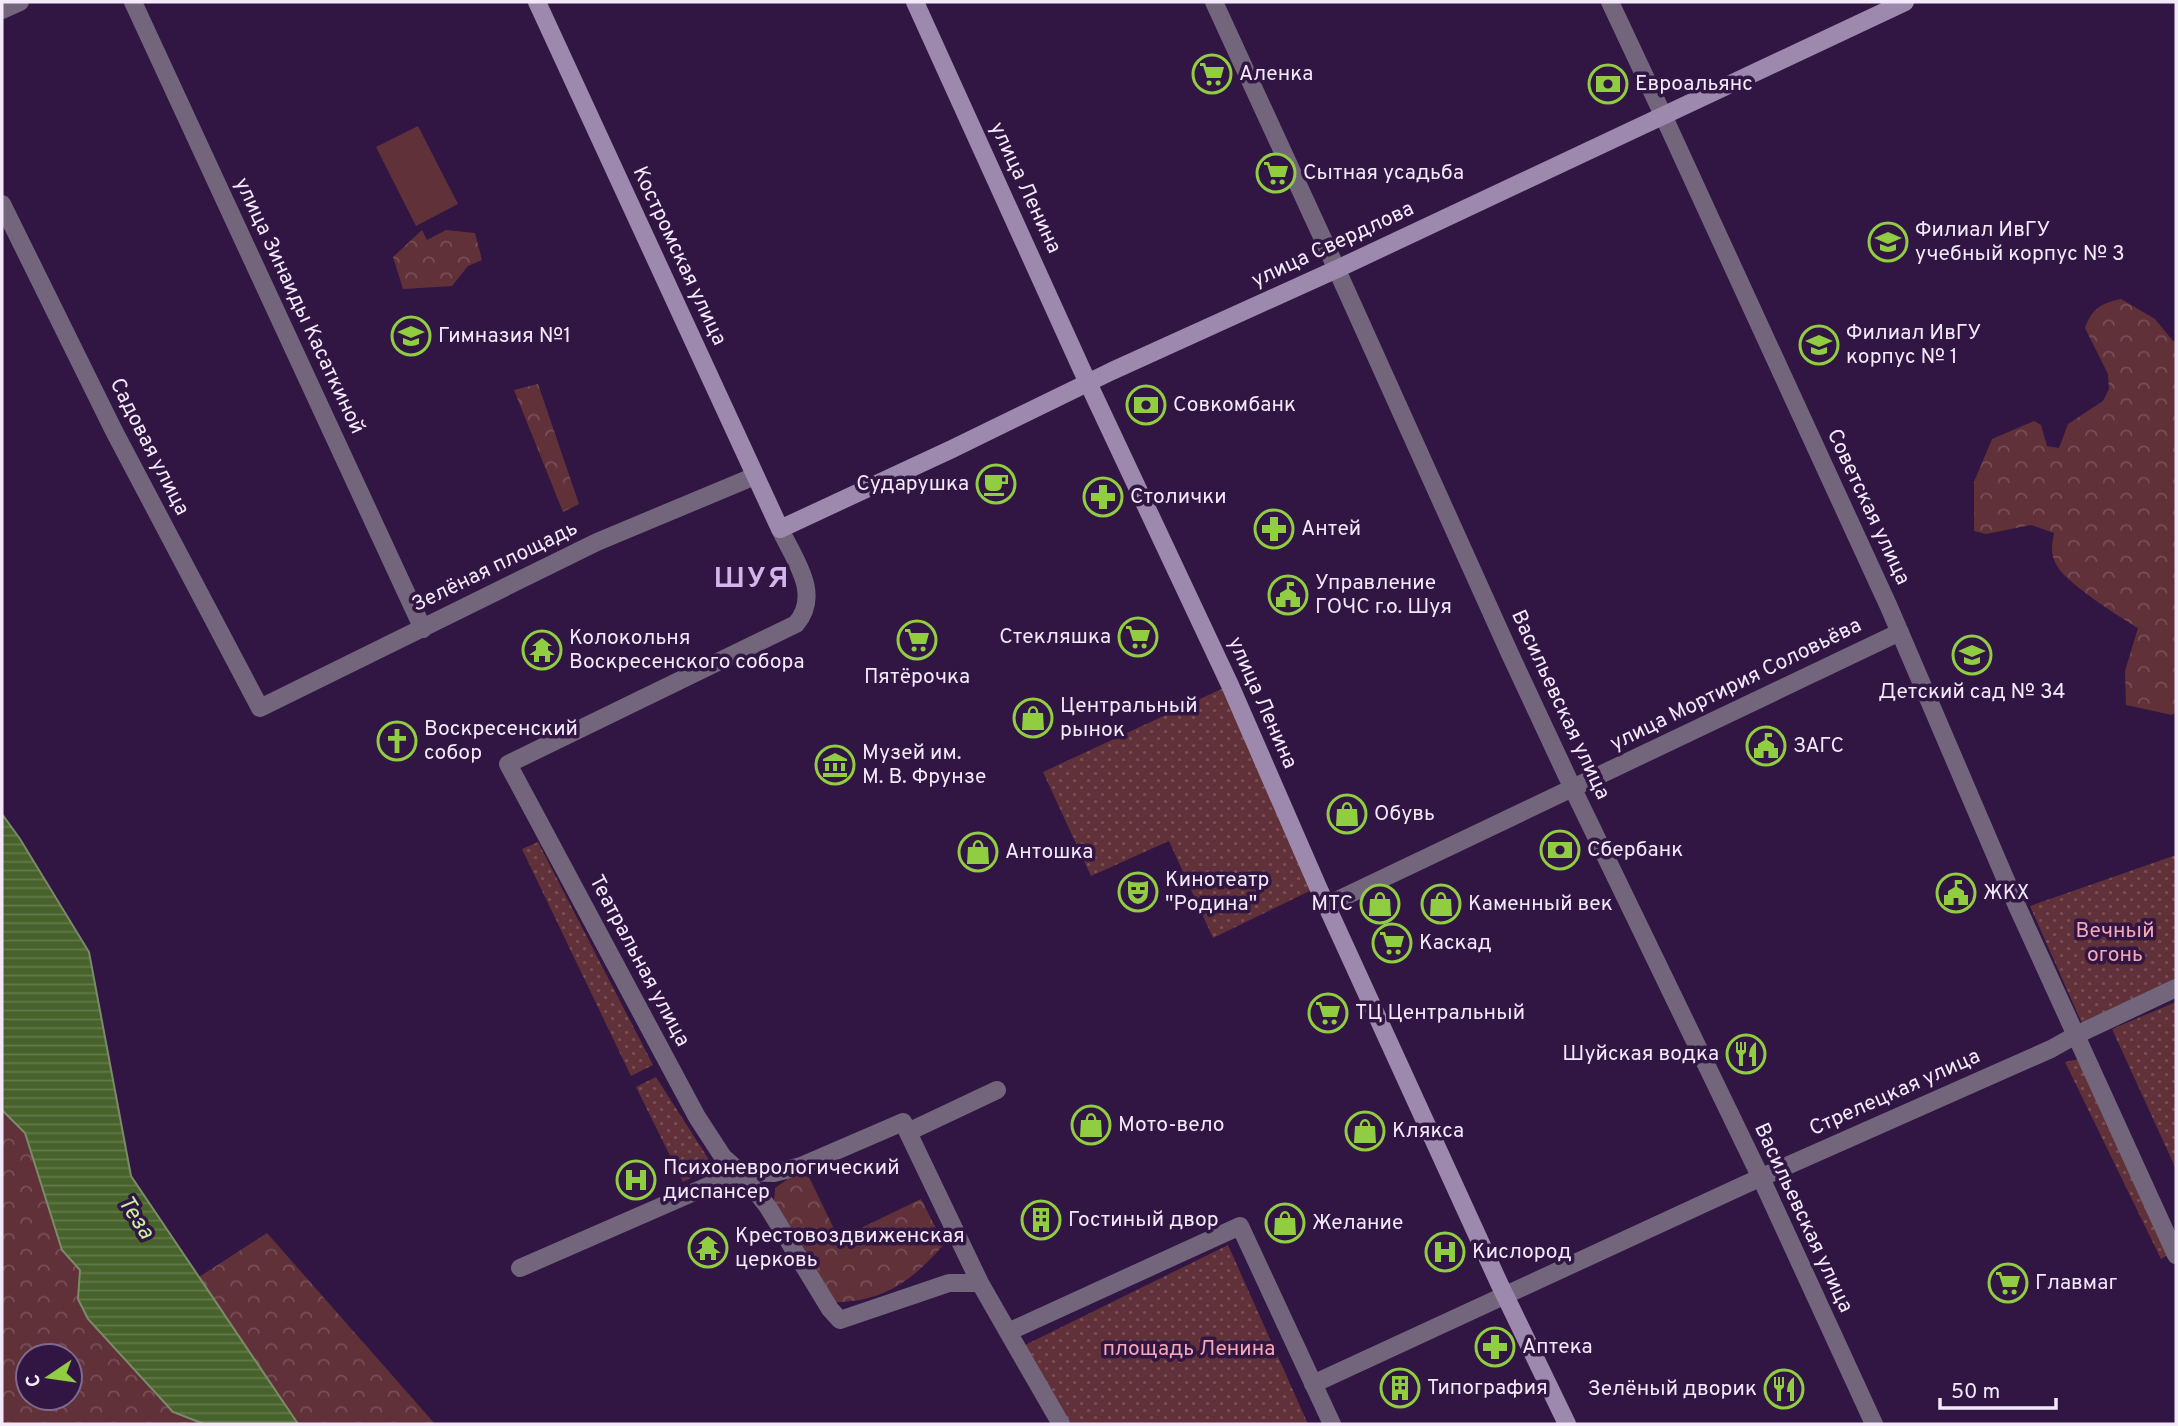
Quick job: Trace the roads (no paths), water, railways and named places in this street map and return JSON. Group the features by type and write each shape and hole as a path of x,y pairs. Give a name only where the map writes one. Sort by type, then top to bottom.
{"main road":[{"name":"Костромская улица","path":"537,2 780,529"},
{"name":"улица Ленина","path":"915,2 1088,383 1230,685 1505,1296 1567,1424"},
{"name":"улица Свердлова","path":"780,529 1905,2"}],"street":[{"path":"2,10 20,2"},
{"name":"улица Зинаиды Касаткиной","path":"133,2 423,629"},
{"name":"Васильевская улица","path":"1214,2 1573,789 1761,1178 1874,1424"},
{"name":"Советская улица","path":"1610,2 1900,632 2017,906 2176,1255"},
{"name":"Садовая улица","path":"2,204 114,431 260,708"},
{"name":"Зелёная площадь","path":"260,708 597,542 755,476"},
{"name":"Театральная улица","path":"780,529 807,587 806,611 796,624 509,764 697,1117 723,1157 740,1172 768,1208 830,1309 840,1320 949,1283 981,1283"},
{"name":"улица Мортирия Соловьёва","path":"1327,905 1900,632"},
{"name":"Стрелецкая улица","path":"1313,1384 1761,1178 2051,1049 2176,988"},
{"path":"520,1268 740,1172 774,1173 801,1166 997,1090"},
{"path":"906,1127 981,1283 1061,1424"},
{"path":"1008,1332 1240,1226 1332,1424"}],"water":[{"name":"Теза","path":"2,814 89,952 131,1176 298,1424 204,1424 173,1412 88,1319 78,1299 80,1270 62,1250 25,1133 2,1110"}],"place":[{"name":"Аленка","path":"1212,74"},
{"name":"Евроальянс","path":"1608,84"},
{"name":"Сытная усадьба","path":"1276,173"},
{"name":"Филиал ИвГУ учебный корпус № 3","path":"1888,242"},
{"name":"Гимназия №1","path":"411,336"},
{"name":"Филиал ИвГУ корпус № 1","path":"1819,345"},
{"name":"Совкомбанк","path":"1146,405"},
{"name":"Сударушка","path":"996,484"},
{"name":"Столички","path":"1103,497"},
{"name":"Антей","path":"1274,529"},
{"name":"Управление ГОЧС г.о. Шуя","path":"1288,595"},
{"name":"Стекляшка","path":"1138,637"},
{"name":"Пятёрочка","path":"917,640"},
{"name":"Колокольня Воскресенского собора","path":"542,650"},
{"name":"Детский сад № 34","path":"1972,655"},
{"name":"Центральный рынок","path":"1033,718"},
{"name":"Воскресенский собор","path":"397,741"},
{"name":"ЗАГС","path":"1766,746"},
{"name":"Музей им. М. В. Фрунзе","path":"835,765"},
{"name":"Обувь","path":"1347,814"},
{"name":"Сбербанк","path":"1560,850"},
{"name":"Антошка","path":"978,852"},
{"name":"Кинотеатр \"Родина\"","path":"1138,892"},
{"name":"ЖКХ","path":"1956,893"},
{"name":"МТС","path":"1380,904"},
{"name":"Каменный век","path":"1441,904"},
{"name":"Каскад","path":"1392,943"},
{"name":"ТЦ Центральный","path":"1328,1013"},
{"name":"Шуйская водка","path":"1746,1054"},
{"name":"Мото-вело","path":"1091,1125"},
{"name":"Клякса","path":"1365,1131"},
{"name":"Психоневрологический диспансер","path":"636,1180"},
{"name":"Гостиный двор","path":"1041,1220"},
{"name":"Желание","path":"1285,1223"},
{"name":"Крестовоздвиженская церковь","path":"708,1248"},
{"name":"Кислород","path":"1445,1252"},
{"name":"Главмаг","path":"2008,1283"},
{"name":"Аптека","path":"1495,1347"},
{"name":"Типография","path":"1400,1388"},
{"name":"Зелёный дворик","path":"1784,1389"}],"district":[{"name":"ШУЯ","path":"752,580"}],"park label":[{"name":"Вечный огонь","path":"2115,943"},
{"name":"площадь Ленина","path":"1189,1349"}]}
